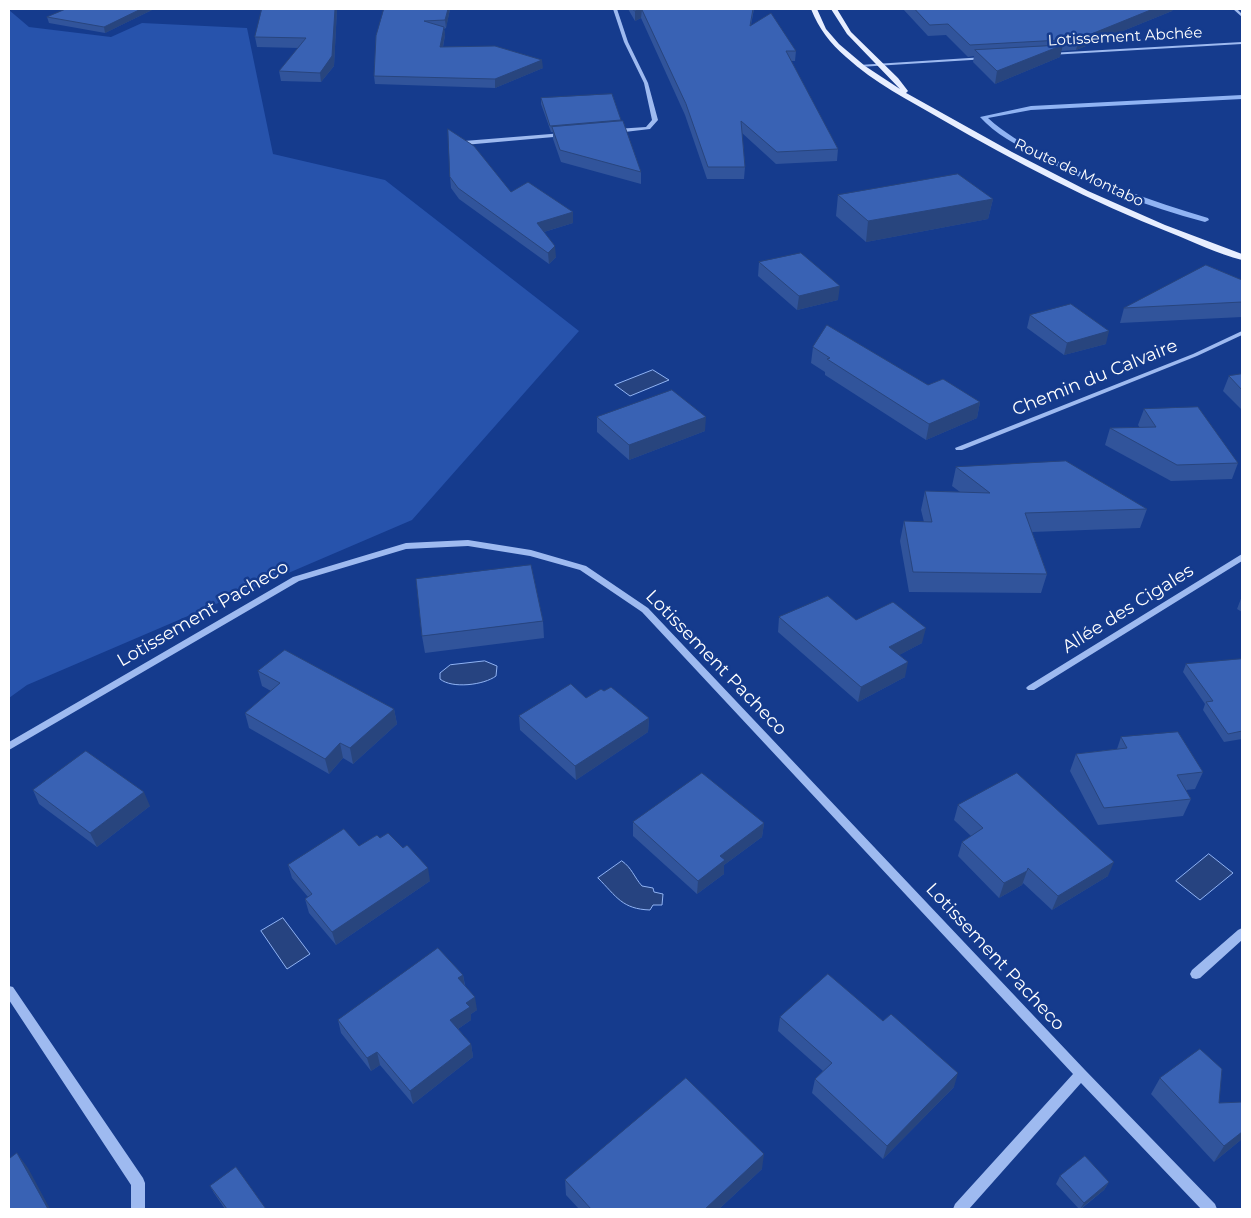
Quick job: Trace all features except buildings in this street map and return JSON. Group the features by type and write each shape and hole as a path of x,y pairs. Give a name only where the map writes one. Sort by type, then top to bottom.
{"main road":[{"name":"Route de Montabo","path":"814,9 824,31 859,66 982,140 1074,189 1208,245 1242,257"},
{"name":"Route de Montabo","path":"834,9 849,33 896,79 912,99"}],"street":[{"path":"607,132 648,128 656,120 646,83 626,42 615,9"},
{"path":"1235,9 1242,16"},
{"name":"Lotissement Abchée","path":"1047,54 1242,43"},
{"path":"859,66 988,58"},
{"path":"464,142 569,134"},
{"name":"Chemin du Calvaire","path":"959,448 1195,355 1242,333"},
{"name":"Lotissement Pacheco","path":"9,746 296,579 406,546 468,544 531,553 583,568 645,610 1080,1074 1210,1209"},
{"name":"Allée des Cigales","path":"1031,688 1242,558"},
{"path":"1196,974 1242,933"},
{"path":"9,991 138,1183 138,1209"},
{"path":"960,1209 1080,1074"}],"shaded area":[{"path":"9,10 29,27 111,37 142,23 247,28 273,154 385,180 579,331 412,520 27,685 9,698"},
{"path":"653,370 669,380 630,396 615,385"},
{"path":"485,661 497,666 496,676 484,682 460,685 440,679 440,673 450,665"},
{"path":"1209,854 1233,873 1200,900 1176,881"},
{"path":"622,861 642,886 653,888 654,892 663,894 662,905 653,905 650,910 633,907 621,901 598,878"},
{"path":"283,918 310,954 287,969 261,931"}],"waterway":[{"path":"1205,220 1139,198 1075,172 1013,140 983,117 1031,108 1242,97"}]}
